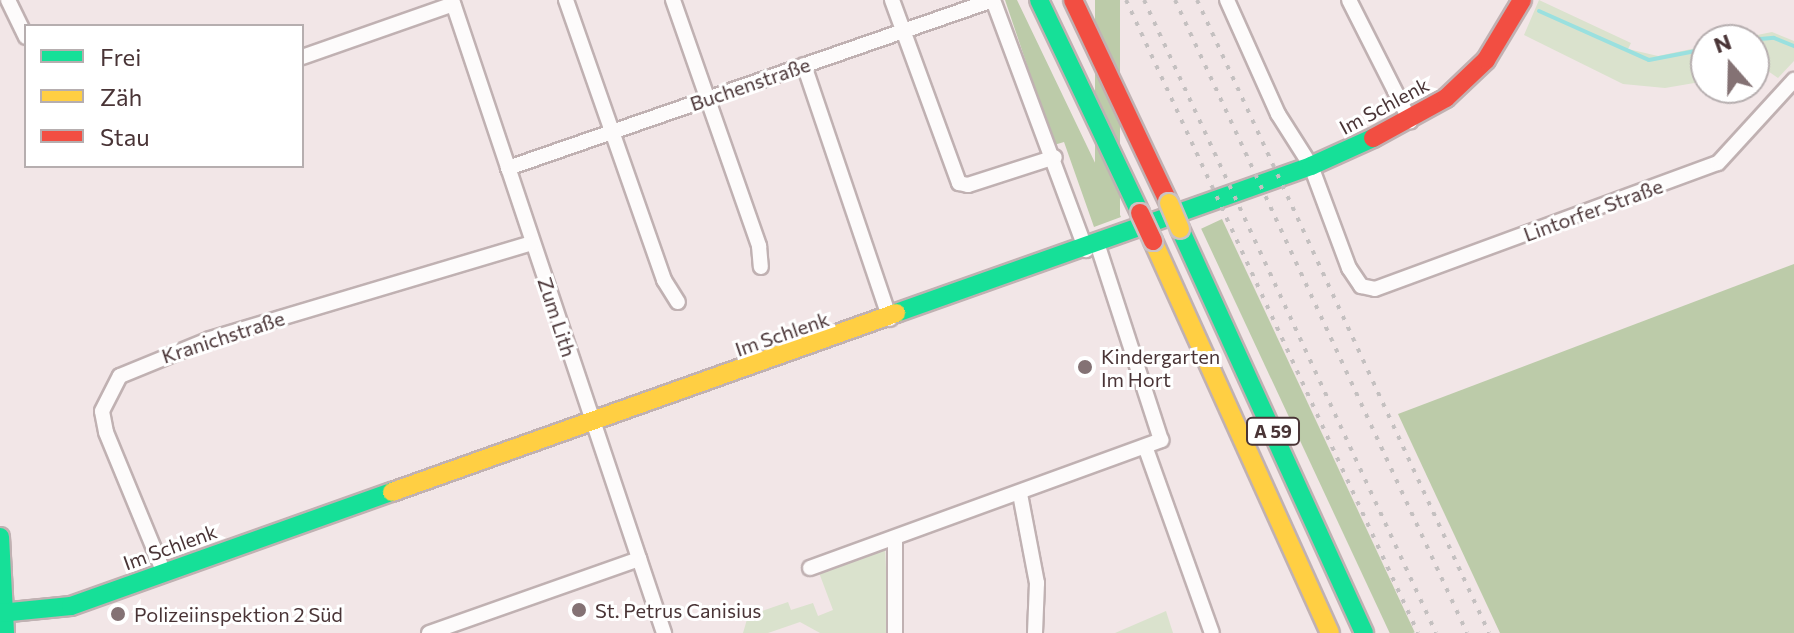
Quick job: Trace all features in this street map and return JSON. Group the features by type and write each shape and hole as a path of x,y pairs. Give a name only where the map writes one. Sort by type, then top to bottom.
{"main road":[{"name":"A 59","path":"1039,0 1153,241 1330,633"},
{"name":"A 59","path":"1073,0 1169,203 1364,633"},
{"name":"Im Schlenk","path":"2,613 71,606 1092,248 1311,166 1410,121 1467,81 1501,40 1522,0"},
{"path":"0,537 5,633"}],"street":[{"path":"566,0 664,280 678,302"},
{"path":"673,0 759,246 761,267"},
{"path":"892,0 959,183 968,185 1055,157"},
{"path":"810,568 1146,449 1161,440 1162,432 1092,248 993,0"},
{"name":"Buchenstraße","path":"508,168 993,0"},
{"path":"1227,0 1278,114 1311,166"},
{"path":"1349,0 1410,121"},
{"path":"304,56 453,2"},
{"name":"Zum Lith","path":"453,2 664,633"},
{"path":"9,4 24,33"},
{"path":"804,65 890,319"},
{"name":"Lintorfer Straße","path":"1311,166 1329,223 1361,286 1388,286 1718,163 1794,80"},
{"name":"Kranichstraße","path":"164,573 119,463 102,411 108,391 138,366 243,328 532,243"},
{"path":"1146,449 1211,630 1193,633"},
{"path":"1020,494 1037,583 1035,633"},
{"path":"895,540 895,633"},
{"path":"429,633 639,559"}],"green space":[{"path":"1005,0 1017,0 1121,217 1094,227 1064,142 1054,145"},
{"path":"1095,0 1120,0 1120,217 1095,217"},
{"path":"1539,0 1631,43 1628,49 1658,56 1690,49 1690,84 1665,88 1623,84 1524,35"},
{"path":"1770,32 1794,41 1794,61 1778,78 1770,72"},
{"path":"1222,219 1415,632 1390,633 1201,229"},
{"path":"1794,264 1794,633 1500,633 1398,414"},
{"path":"885,546 889,633 820,633 800,622 768,633 743,633 748,616 788,602 791,610 813,603 818,616 833,610 818,570"},
{"path":"1166,611 1173,633 1115,633"}],"waterway":[{"path":"1539,11 1649,60 1690,52"},
{"path":"1770,38 1794,46"}],"railway":[{"path":"1126,0 1418,633"},
{"path":"1144,0 1436,633"},
{"path":"1175,0 1467,633"},
{"path":"1197,0 1489,633"}],"traffic: fast":[{"path":"1039,0 1140,213"},
{"path":"896,313 1311,166 1373,138"},
{"path":"1180,229 1364,633"},
{"path":"0,613 71,606 392,492"},
{"path":"0,537 5,633"}],"traffic: slow":[{"path":"1169,203 1180,229"},
{"path":"1153,241 1330,633"},
{"path":"392,492 896,313"}],"traffic: jam":[{"path":"1073,0 1169,203"},
{"path":"1373,138 1446,98 1486,60 1522,0"},
{"path":"1140,213 1153,241"}],"place":[{"name":"Kindergarten Im Hort","path":"1085,367"},
{"name":"St. Petrus Canisius","path":"579,610"},
{"name":"Polizeiinspektion 2 Süd","path":"118,614"}]}
